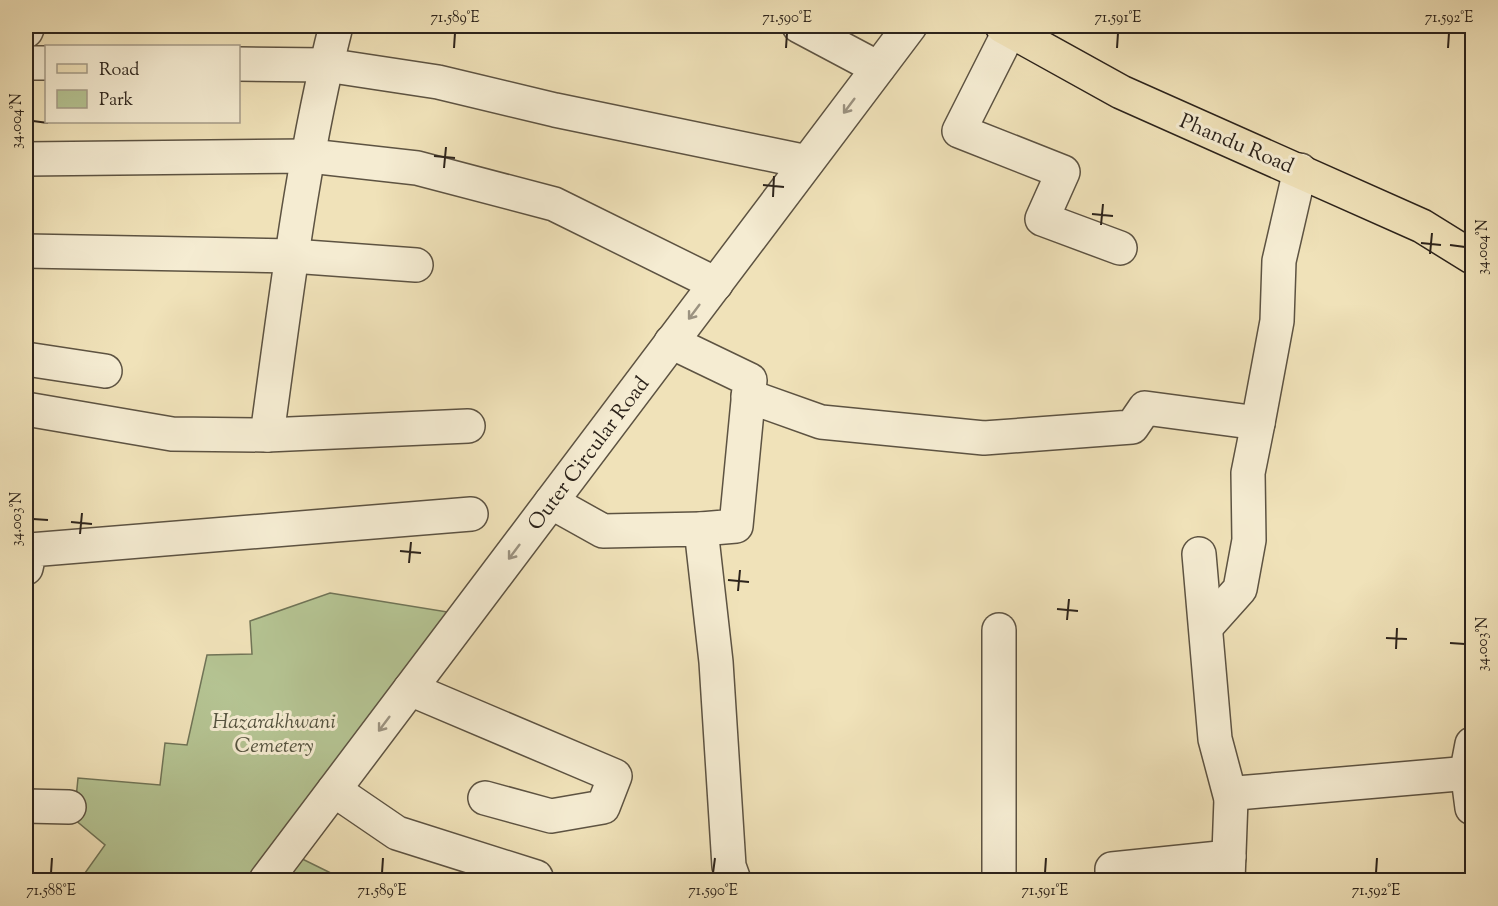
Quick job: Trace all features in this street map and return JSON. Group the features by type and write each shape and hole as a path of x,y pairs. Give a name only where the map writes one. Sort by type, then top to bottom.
{"main road":[{"name":"Phandu Road","path":"1006,28 1121,92 1422,226 1473,257"}],"street":[{"path":"26,31 28,26"},
{"path":"267,435 292,256 326,65 336,26"},
{"path":"799,26 878,68"},
{"name":"Outer Circular Road","path":"266,880 910,26"},
{"path":"1006,28 960,131 1063,172 1042,219 1120,248"},
{"path":"26,63 45,63"},
{"path":"240,64 326,65 438,82 555,111 807,162"},
{"path":"26,159 310,156 417,168 554,204 716,284"},
{"path":"1206,627 1239,588 1249,540 1248,473 1278,321 1279,261 1300,170"},
{"path":"26,251 292,256 416,266"},
{"path":"551,502 603,531 736,526 750,380 671,342"},
{"path":"26,359 105,371"},
{"path":"748,396 821,422 984,438 1132,427 1145,408 1258,423"},
{"path":"26,409 172,434 267,435 468,426"},
{"path":"26,568 30,550 471,514"},
{"path":"701,529 716,662 729,867 734,880"},
{"path":"1112,880 1112,868 1228,869 1231,799 1215,739 1199,554"},
{"path":"999,630 999,880"},
{"path":"410,689 615,776 603,807 593,809 551,816 485,798"},
{"path":"1231,799 1237,793 1458,774 1470,757"},
{"path":"1470,757 1473,808"},
{"path":"334,790 397,833 536,877 536,880"},
{"path":"26,806 69,807"}],"green space":[{"name":"Hazarakhwani Cemetery","path":"330,593 466,615 288,852 345,880 80,880 105,845 74,819 78,778 160,785 165,743 187,745 207,655 252,654 250,621"}]}
